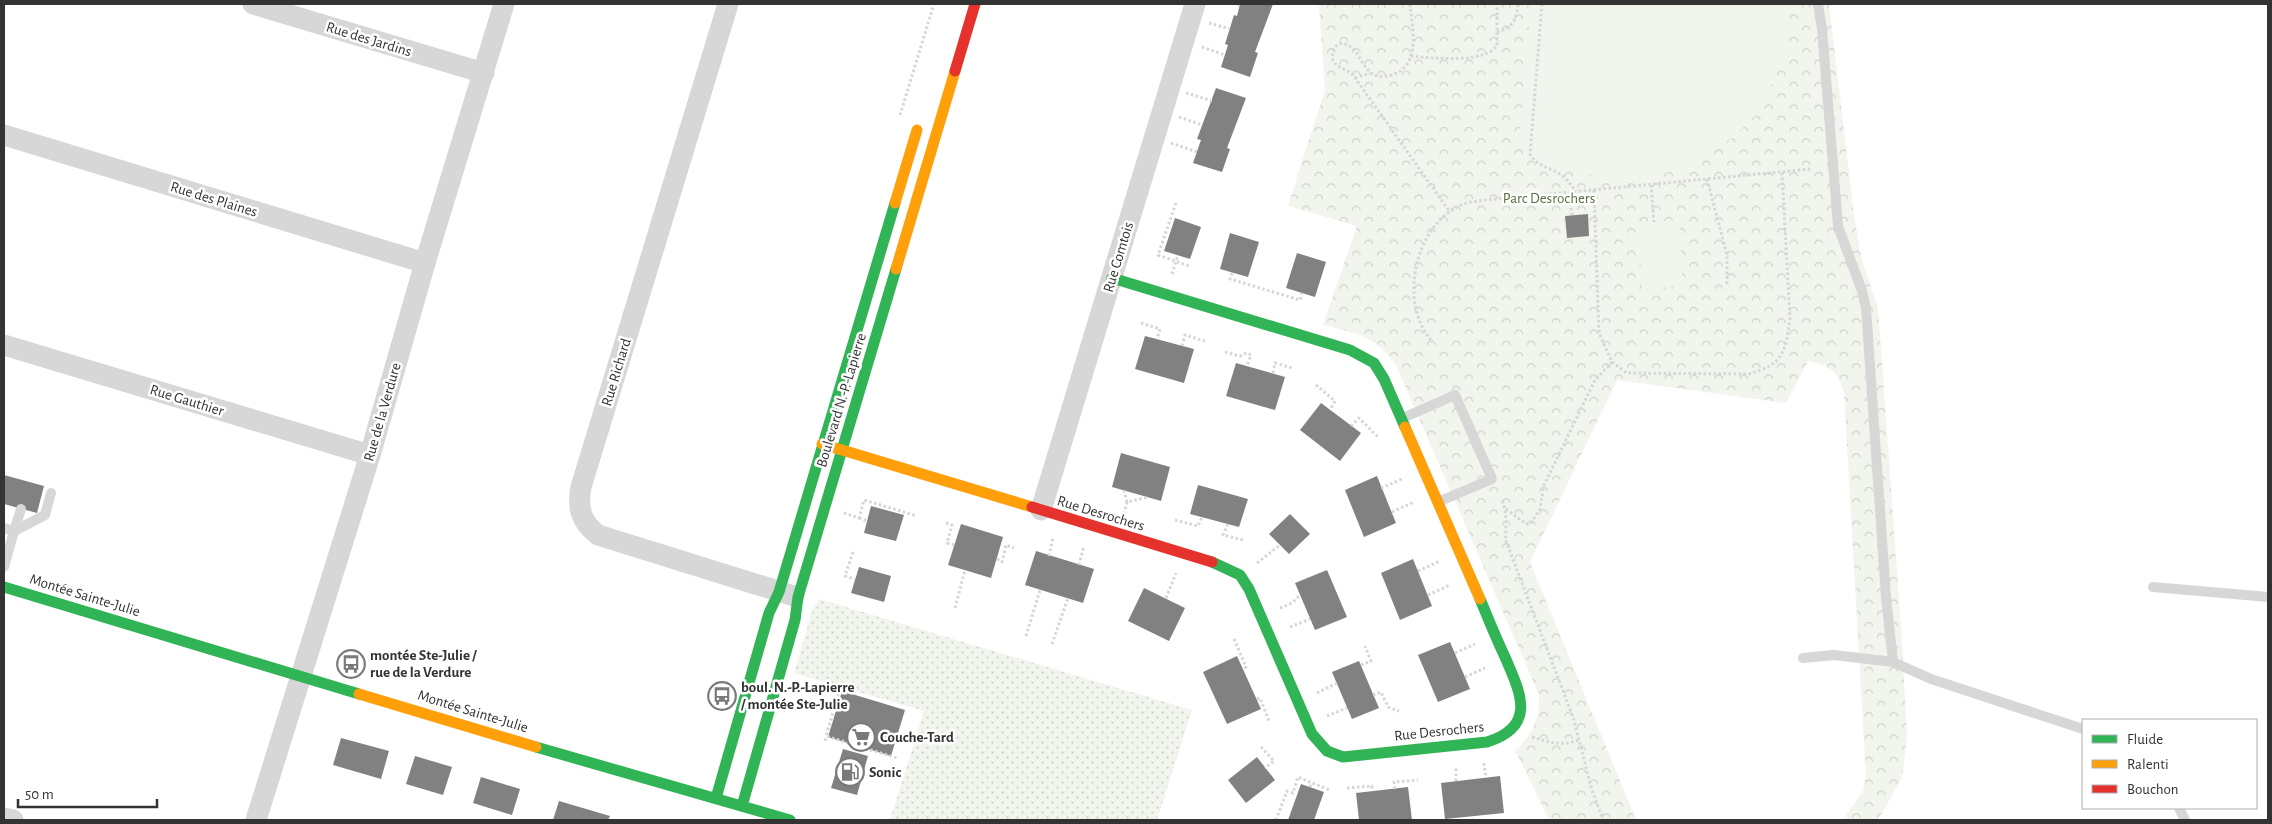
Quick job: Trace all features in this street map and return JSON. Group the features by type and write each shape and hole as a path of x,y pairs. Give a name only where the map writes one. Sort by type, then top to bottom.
{"street":[{"name":"Rue des Jardins","path":"254,4 484,73"},
{"name":"Rue de la Verdure","path":"256,820 370,455 425,263 504,4"},
{"name":"Rue Richard","path":"728,4 581,487 579,505 586,522 598,535 788,595"},
{"name":"Boulevard N.-P.-Lapierre","path":"716,798 769,614 788,595 841,450 975,4"},
{"name":"Rue Comtois","path":"1041,510 1112,278 1199,12"},
{"name":"Boulevard N.-P.-Lapierre","path":"742,806 795,620 788,595 822,444 921,116"},
{"name":"Rue des Plaines","path":"4,135 425,263"},
{"name":"Rue Desrochers","path":"822,444 1220,564 1235,571 1249,589 1316,741 1329,753 1346,757 1495,740 1510,732 1519,716 1522,700 1520,692 1380,370 1374,363 1359,353 1112,278"},
{"name":"Rue Gauthier","path":"4,345 370,455"},
{"name":"Montée Sainte-Julie","path":"4,587 790,820"},
{"path":"4,818 12,820"}],"lane":[{"path":"1818,4 1822,28 1838,226 1862,291 1866,308 1886,597 1893,662"},
{"path":"1400,418 1455,395 1492,479 1437,503"},
{"path":"4,528 14,531 45,515 51,493"},
{"path":"4,567 21,509"},
{"path":"2153,587 2268,597"},
{"path":"1804,658 1834,655 1893,662 1931,679 2082,729"}],"path":[{"path":"1410,4 1413,47 1411,56 1408,64 1394,74 1378,76 1370,73 1355,49 1342,43 1336,45 1332,58 1339,68 1349,71 1355,78 1450,212"},
{"path":"1411,56 1442,58 1484,56 1494,51 1497,45 1497,4"},
{"path":"1497,32 1508,29 1515,22 1518,4"},
{"path":"1542,4 1530,154 1534,161 1562,174 1576,192"},
{"path":"1199,12 1230,29"},
{"path":"1196,45 1225,55"},
{"path":"1355,78 1370,73"},
{"path":"1182,92 1212,101"},
{"path":"1175,116 1202,125"},
{"path":"1167,142 1197,152"},
{"path":"1431,340 1426,334 1414,306 1414,279 1421,252 1431,233 1456,207 1470,202 1811,169"},
{"path":"1594,190 1599,333 1612,362 1627,373 1749,374 1765,369 1782,357 1786,347 1790,319 1782,172"},
{"path":"1707,179 1727,254 1726,284"},
{"path":"1651,185 1654,222"},
{"path":"1569,193 1572,215"},
{"path":"1176,203 1158,255 1189,266"},
{"path":"1588,223 1595,223"},
{"path":"1170,280 1178,255"},
{"path":"1232,273 1230,279 1264,290 1300,300 1302,293"},
{"path":"1141,323 1160,328 1156,339"},
{"path":"1182,346 1185,335 1205,342"},
{"path":"1225,352 1240,356 1247,353 1251,355 1248,366"},
{"path":"1502,501 1506,509 1526,524 1531,523 1536,518 1540,509 1544,485 1595,380 1612,362"},
{"path":"1273,373 1276,364 1292,368"},
{"path":"1316,385 1335,401 1330,410"},
{"path":"1351,426 1359,418 1379,438"},
{"path":"1124,490 1127,502 1149,497"},
{"path":"859,518 864,500 917,516"},
{"path":"1506,509 1504,520 1506,541 1574,720 1591,787 1603,820"},
{"path":"839,512 867,521"},
{"path":"1175,520 1198,526 1202,517"},
{"path":"946,523 952,526 947,543 954,545"},
{"path":"1228,524 1224,535 1243,540"},
{"path":"1049,556 1054,530"},
{"path":"1079,565 1086,540"},
{"path":"997,559 1002,562 1006,545 1014,548"},
{"path":"853,552 845,576 855,579"},
{"path":"1166,598 1178,567"},
{"path":"955,608 966,570"},
{"path":"1026,636 1040,590"},
{"path":"1052,644 1068,598"},
{"path":"1234,639 1246,667 1243,668"},
{"path":"1361,665 1371,661 1365,646"},
{"path":"817,686 839,692 824,741"},
{"path":"1373,695 1381,692 1388,707 1399,711"},
{"path":"1257,699 1260,698 1269,721"},
{"path":"826,736 897,758"},
{"path":"1526,736 1561,744 1580,740"},
{"path":"1261,747 1274,761 1265,768"},
{"path":"878,758 880,753"},
{"path":"1276,820 1287,791 1292,792 1298,777 1311,785 1330,790"},
{"path":"1395,789 1394,782 1418,780"},
{"path":"1347,788 1372,786 1372,791"}],"green space":[{"name":"Parc Desrochers","path":"1319,4 1829,4 1854,215 1861,257 1878,308 1902,641 1907,736 1902,778 1878,820 1843,820 1863,791 1866,776 1844,392 1839,378 1832,370 1808,361 1786,403 1617,380 1530,562 1636,820 1549,820 1515,750 1534,726 1537,719 1539,695 1396,365 1381,347 1364,337 1323,325 1357,226 1288,206 1325,90"},
{"path":"1531,4 1790,4 1789,35 1784,58 1760,111 1732,138 1699,159 1669,172 1646,177 1617,178 1591,175 1538,161 1519,147"},
{"path":"1679,220 1683,286 1642,289 1638,223"},
{"path":"819,599 1192,710 1157,820 890,820 924,711 794,673 814,605 817,605"}],"building":[{"path":"1240,4 1273,4 1255,52 1258,53 1250,77 1221,67 1228,45 1225,44 1234,15 1237,16"},
{"path":"1216,88 1246,98 1227,148 1230,149 1222,172 1193,163 1201,140 1197,139"},
{"path":"1588,214 1589,236 1567,238 1565,216"},
{"path":"1175,218 1201,227 1190,259 1164,251"},
{"path":"1230,233 1259,242 1248,277 1220,269"},
{"path":"1297,253 1326,262 1315,297 1286,288"},
{"path":"1145,336 1194,349 1184,383 1135,369"},
{"path":"1236,363 1285,377 1275,410 1226,396"},
{"path":"1321,403 1361,433 1340,461 1300,430"},
{"path":"1121,453 1170,467 1161,501 1112,487"},
{"path":"4,475 44,486 37,513 4,504"},
{"path":"1377,476 1396,523 1364,537 1345,490"},
{"path":"1198,485 1248,499 1239,527 1190,514"},
{"path":"871,506 904,515 896,541 864,533"},
{"path":"1290,514 1310,534 1289,554 1269,534"},
{"path":"961,524 1003,537 991,578 948,565"},
{"path":"1036,551 1094,569 1083,603 1025,585"},
{"path":"1413,559 1432,606 1400,620 1381,573"},
{"path":"859,567 891,576 884,602 851,593"},
{"path":"1327,570 1347,617 1315,630 1295,583"},
{"path":"1144,588 1185,608 1169,641 1128,621"},
{"path":"1450,642 1470,689 1438,702 1418,655"},
{"path":"1237,656 1261,709 1227,724 1203,672"},
{"path":"1359,661 1379,708 1352,719 1332,672"},
{"path":"842,691 905,710 891,756 828,737"},
{"path":"341,738 389,751 381,779 333,765"},
{"name":"Sonic","path":"843,749 868,756 857,795 831,788"},
{"path":"415,756 452,767 443,795 406,784"},
{"path":"1257,757 1275,780 1246,803 1228,780"},
{"path":"1500,776 1504,813 1445,819 1441,783"},
{"path":"481,777 520,789 512,815 473,803"},
{"path":"1301,784 1324,792 1314,820 1288,820"},
{"path":"1408,787 1412,820 1359,820 1356,793"},
{"path":"559,801 610,816 608,820 553,820"}],"traffic: fast":[{"path":"716,798 769,613 779,592 895,203"},
{"path":"742,806 795,620 798,597 896,269"},
{"path":"1112,278 1350,350 1374,363 1384,379 1405,427"},
{"path":"1212,562 1240,575 1249,589 1312,734 1327,751 1343,757 1487,742 1503,735 1513,727 1519,717 1521,707 1516,683 1480,599"},
{"path":"4,587 359,694"},
{"path":"536,747 790,820"}],"traffic: slow":[{"path":"896,269 955,71"},
{"path":"895,203 917,130"},
{"path":"1405,427 1480,599"},
{"path":"822,444 1032,507"},
{"path":"359,694 536,747"}],"traffic: jam":[{"path":"955,71 975,4"},
{"path":"1032,507 1212,562"}],"place":[{"name":"montée Ste-Julie / rue de la Verdure","path":"351,664"},
{"name":"boul. N.-P.-Lapierre / montée Ste-Julie","path":"722,696"},
{"name":"Couche-Tard","path":"861,737"},
{"name":"Sonic","path":"850,772"}]}
